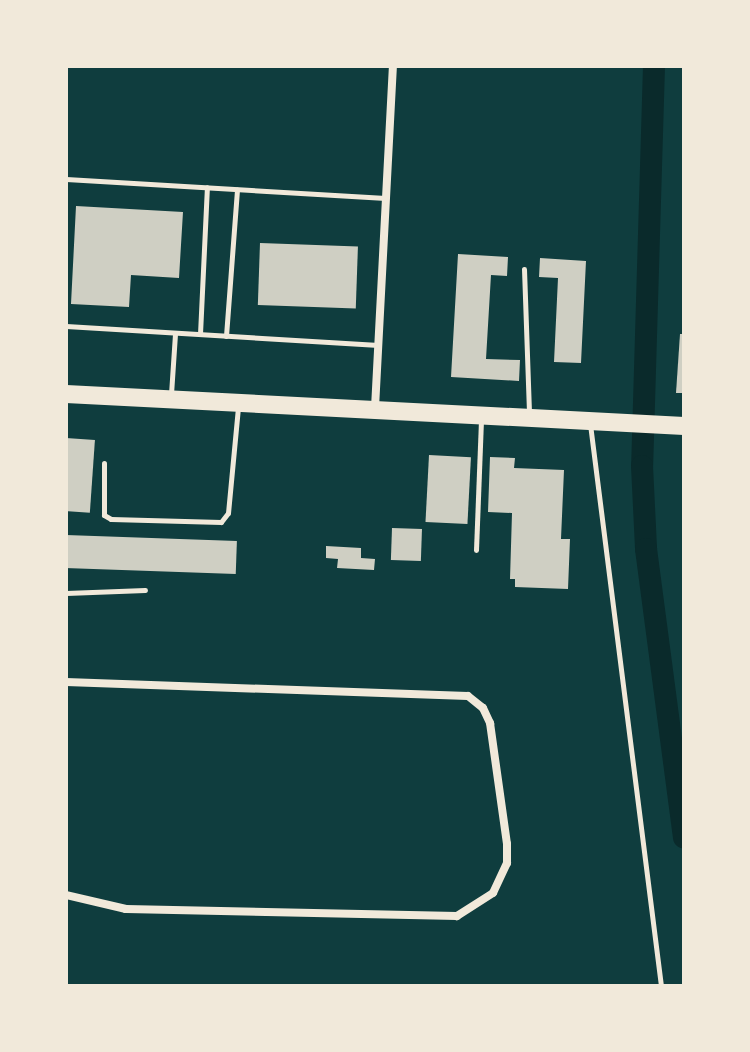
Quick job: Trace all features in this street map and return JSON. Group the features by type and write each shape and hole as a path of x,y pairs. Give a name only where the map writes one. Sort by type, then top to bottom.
{"main road":[{"path":"66,394 615,420 684,426"}],"street":[{"path":"375,408 393,66"},
{"path":"66,682 468,696 483,708 490,723 507,844 507,863 493,893 457,916 126,909 66,895"}],"lane":[{"path":"66,179 386,198"},
{"path":"200,334 207,187"},
{"path":"226,336 237,189"},
{"path":"524,269 529,416"},
{"path":"66,326 379,345"},
{"path":"171,399 175,333"},
{"path":"104,463 104,515 111,519 221,522 228,513 238,402"},
{"path":"476,550 481,414"},
{"path":"590,419 661,986"},
{"path":"66,593 145,590"}],"building":[{"path":"76,206 183,212 179,278 131,275 129,307 71,304"},
{"path":"260,243 358,246 356,308 258,305"},
{"path":"458,254 508,257 507,276 491,275 486,359 520,360 519,381 451,377"},
{"path":"540,258 586,261 581,363 554,362 558,278 539,277"},
{"path":"680,334 684,334 684,393 676,393"},
{"path":"66,438 95,440 90,513 66,511"},
{"path":"429,455 471,457 467,524 425,522"},
{"path":"490,457 515,458 514,468 564,470 561,539 570,539 568,589 515,587 515,579 510,579 512,513 488,512"},
{"path":"392,528 422,529 421,561 391,560"},
{"path":"66,535 237,541 236,574 66,568"},
{"path":"326,546 361,548 361,558 375,559 374,570 337,568 338,559 326,558"}],"waterway":[{"path":"654,66 642,466 646,549 684,838"}]}
